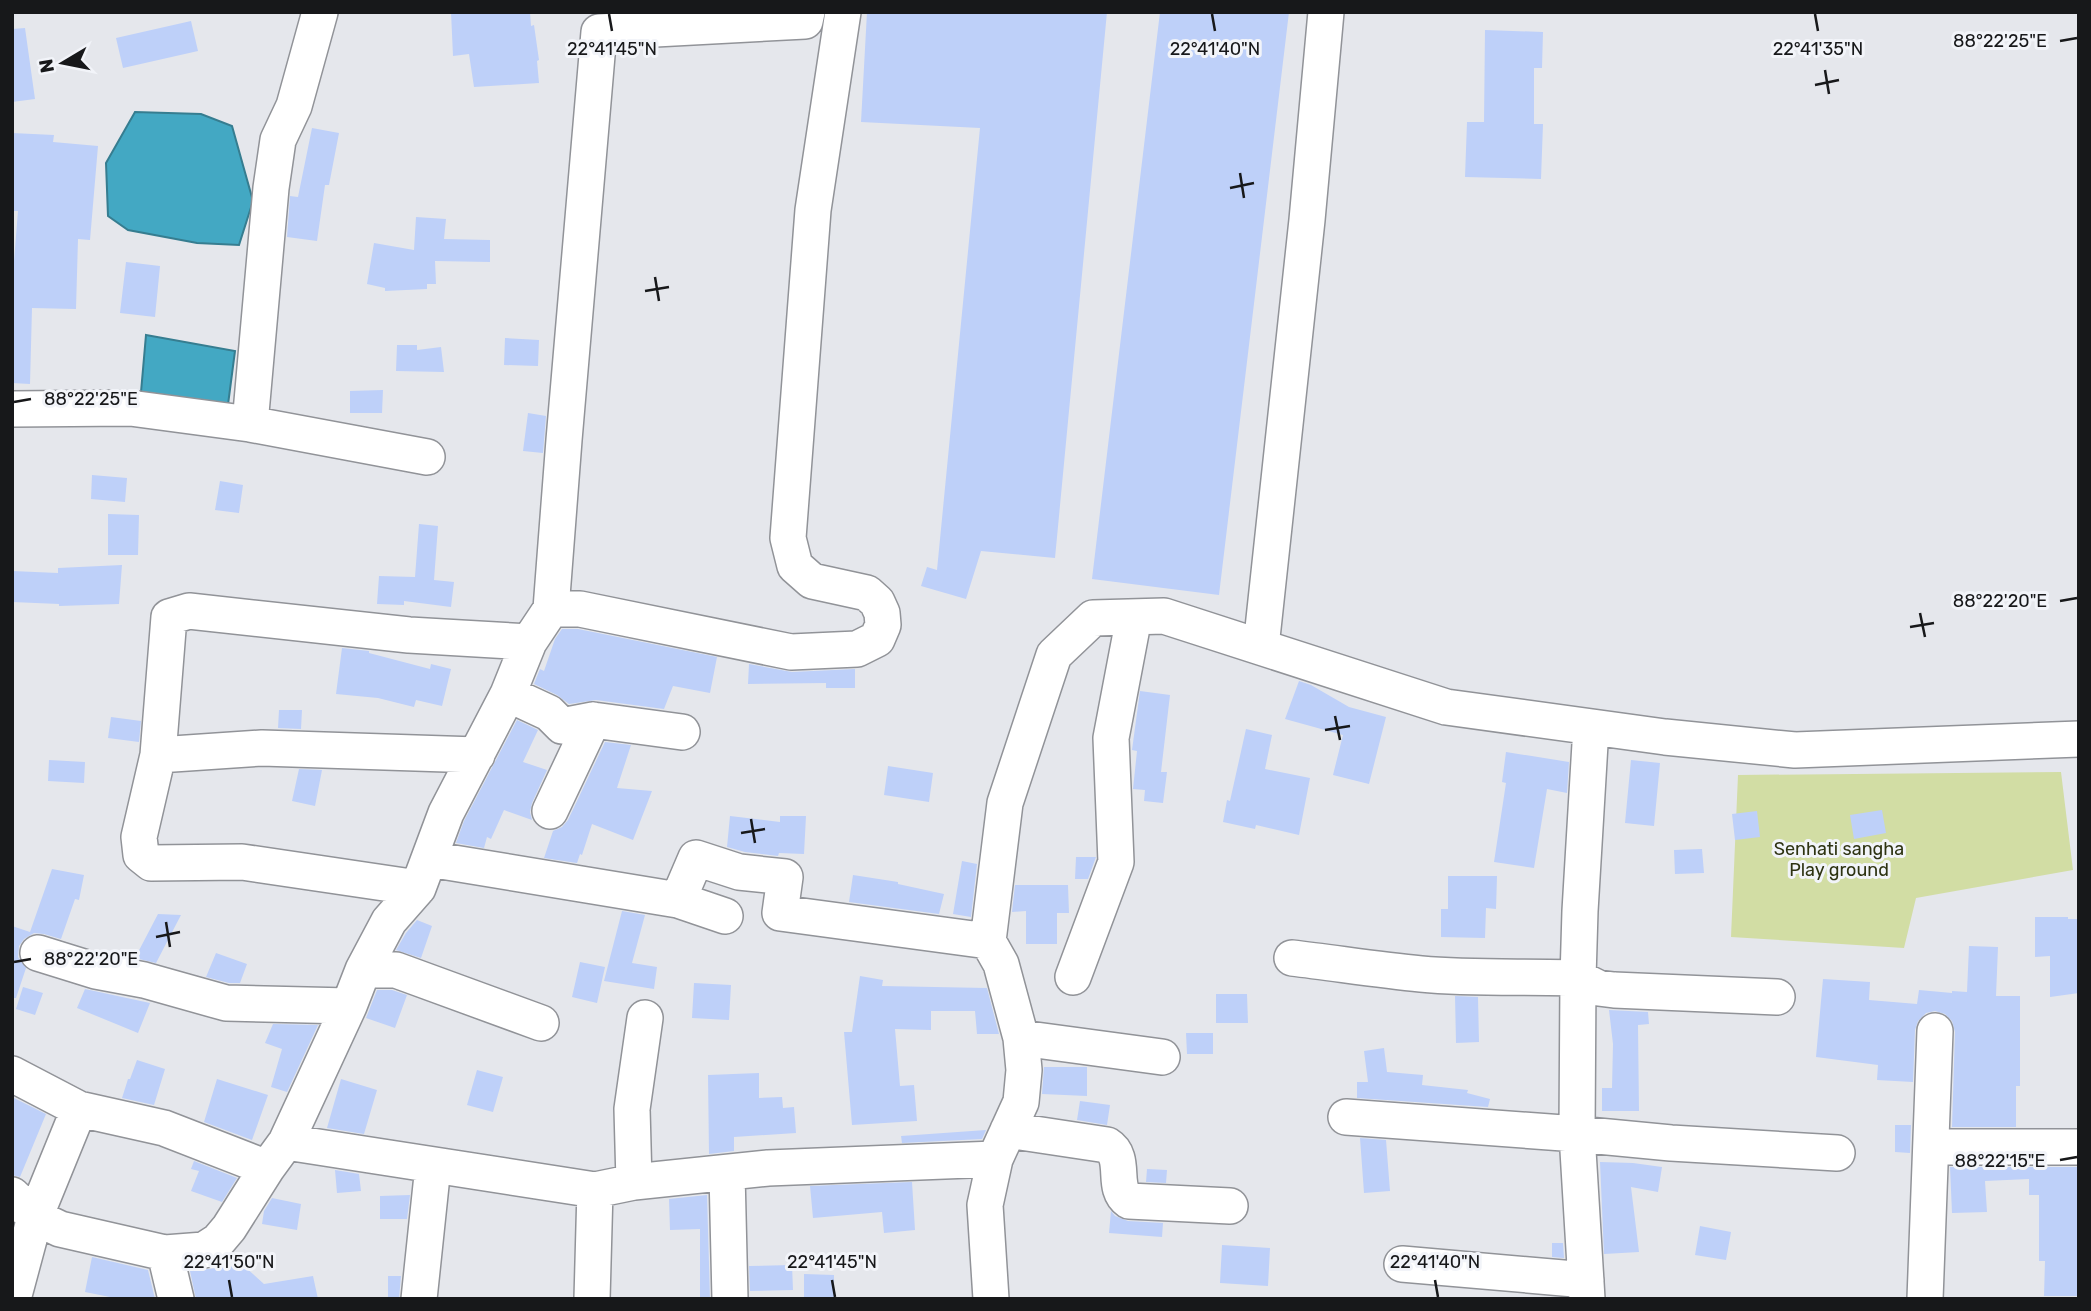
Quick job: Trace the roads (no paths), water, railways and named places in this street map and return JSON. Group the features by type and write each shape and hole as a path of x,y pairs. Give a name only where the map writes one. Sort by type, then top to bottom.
{"street":[{"path":"250,424 271,188 278,140 294,106 320,12"},
{"path":"24,1206 60,1229 165,1253 204,1250 218,1241 229,1228 277,1155 349,1006 363,970 390,921 424,873 446,813 508,694 529,642 551,609 599,32 805,21 807,12"},
{"path":"551,609 580,609 790,652 857,649 877,639 883,625 877,602 867,593 811,581 795,566 788,538 813,210 844,12"},
{"path":"1261,647 1307,220 1326,12"},
{"path":"12,409 130,408 250,424 427,457"},
{"path":"529,642 409,635 190,611 169,617 158,755 139,837 141,855 151,863 242,862 424,873 678,900 725,916"},
{"path":"991,1299 985,1205 1001,1144 1021,1102 1024,1070 1021,1038 1001,964 988,941 1005,803 1054,655 1093,618 1164,616 1446,707 1665,737 1795,750 2079,739"},
{"path":"1073,977 1116,862 1111,738 1134,617"},
{"path":"508,694 549,713 562,726 593,720 682,732"},
{"path":"550,811 593,720"},
{"path":"1402,1265 1586,1289 1577,1134 1578,978 1591,727"},
{"path":"158,755 262,747 477,755"},
{"path":"678,900 696,858 739,872 785,877 780,913 988,941"},
{"path":"38,953 96,971 144,980 226,1003 349,1006"},
{"path":"1292,958 1422,974 1578,978 1598,988 1614,990 1777,997"},
{"path":"363,970 397,970 541,1023"},
{"path":"634,1182 632,1109 645,1018"},
{"path":"1925,1299 1935,1031"},
{"path":"1021,1038 1162,1057"},
{"path":"12,1074 79,1109 277,1155 433,1166 595,1190 634,1182 1001,1144 1107,1145 1118,1157 1122,1193 1129,1200 1230,1206"},
{"path":"13,1299 24,1206 79,1109"},
{"path":"1346,1117 1671,1143 1837,1153"},
{"path":"1931,1147 2079,1147"},
{"path":"419,1299 433,1166"},
{"path":"727,1173 730,1299"},
{"path":"592,1299 595,1190"},
{"path":"165,1253 176,1299"}],"water":[{"path":"135,112 201,114 232,126 253,201 239,245 197,243 128,230 108,216 106,163"},
{"path":"146,335 235,351 226,420 139,415"}],"park label":[{"name":"Senhati sangha Play ground","path":"1839,859"}]}
